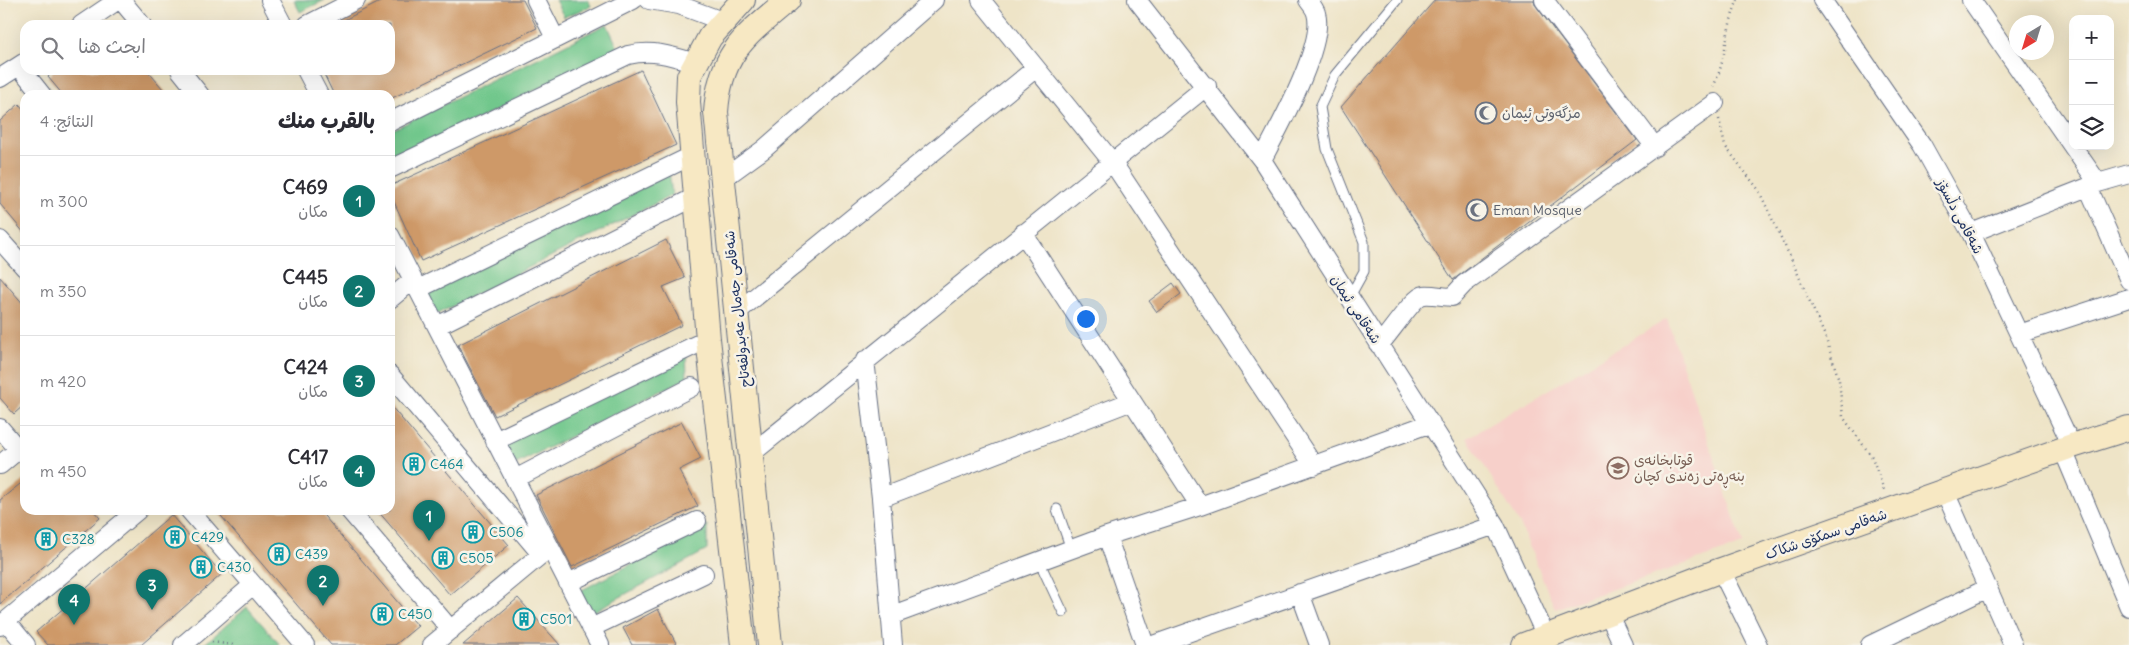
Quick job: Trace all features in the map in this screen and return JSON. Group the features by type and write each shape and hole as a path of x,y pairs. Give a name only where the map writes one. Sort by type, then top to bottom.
{"main road":[{"path":"743,0 722,21 710,37 696,63 688,84 694,198 743,645"},
{"name":"شەقامی جەمال عەبدولفەتاح","path":"770,645 716,112 723,70 733,50 788,0"},
{"name":"شەقامی سمکۆی شکاک","path":"1524,645 1721,570 2129,428"},
{"path":"733,563 760,559"}],"street":[{"path":"89,20 120,0 138,20"},
{"path":"270,0 280,20"},
{"path":"317,20 356,0"},
{"path":"536,0 556,38"},
{"path":"395,119 556,38 603,6 632,0"},
{"path":"649,0 679,5 722,21"},
{"path":"724,178 764,149 934,0"},
{"path":"981,0 1113,163 1314,466"},
{"name":"شەقامی ئیمان","path":"1137,0 1207,86 1262,160 1348,298 1495,525 1546,636"},
{"path":"1262,160 1299,90 1314,41 1316,13 1308,0"},
{"path":"1544,0 1655,147"},
{"name":"شەقامی دڵسۆز","path":"1822,0 1922,145 1971,233 2019,334 2067,448 2129,607"},
{"path":"1971,0 2093,185 2129,280"},
{"path":"395,167 628,55 644,51 666,54 696,63"},
{"path":"0,78 20,65"},
{"path":"737,312 1036,68"},
{"path":"29,75 39,90"},
{"path":"184,75 196,90"},
{"path":"308,75 316,90"},
{"path":"751,454 865,360 1207,86"},
{"path":"1379,345 1416,298 1425,294 1452,297 1464,284 1716,103"},
{"path":"395,296 415,284 691,156"},
{"path":"1971,233 2093,185 2129,174"},
{"path":"437,326 694,198"},
{"path":"1023,233 1200,506"},
{"path":"0,240 20,262"},
{"path":"395,245 515,479 546,551"},
{"path":"2019,334 2129,298"},
{"path":"495,441 708,339"},
{"path":"865,360 881,498 893,645"},
{"path":"395,381 546,551 568,582 600,645"},
{"path":"515,479 692,387"},
{"path":"881,498 1132,401"},
{"path":"890,616 1107,536 1314,466 1430,422"},
{"path":"0,428 20,445"},
{"path":"0,465 20,449"},
{"path":"1945,492 2013,645"},
{"path":"26,645 3,624 128,515"},
{"path":"193,515 305,645"},
{"path":"353,515 451,630"},
{"path":"568,582 697,521"},
{"path":"1153,645 1495,525"},
{"path":"1107,536 1145,645"},
{"path":"432,645 546,551"},
{"path":"1721,570 1758,645"},
{"path":"591,628 704,574"},
{"path":"183,645 254,585"},
{"path":"1870,645 1988,588"},
{"path":"1300,593 1319,645"},
{"path":"1608,613 1623,645"}],"lane":[{"path":"1348,298 1364,271 1364,242 1327,148 1320,107 1335,75 1397,0"},
{"path":"1057,509 1071,549"},
{"path":"1039,561 1063,612"}],"path":[{"path":"1738,0 1730,18 1721,72 1712,89 1725,146 1758,189 1793,263 1828,345 1839,380 1844,417 1872,457 1891,511"}],"shaded area":[{"path":"1667,319 1743,544 1555,609 1520,524 1467,438"}],"green space":[{"path":"294,0 325,0 300,12"},
{"path":"555,0 588,0 591,6 564,17"},
{"path":"607,24 618,48 395,161 395,129"},
{"path":"669,171 672,195 435,315 424,293"},
{"path":"686,349 687,378 510,467 499,445"},
{"path":"707,525 707,550 587,615 576,593"},
{"path":"247,607 280,645 203,645 207,642"}],"building":[{"path":"384,0 523,0 537,28 395,97 395,90 332,90 324,75 395,75 395,20 344,20"},
{"name":"Eman Mosque","path":"1435,0 1534,0 1536,6 1637,140 1453,280 1341,107"},
{"path":"641,70 676,145 421,261 395,204 395,184"},
{"path":"50,75 151,75 164,90 59,90 48,77"},
{"path":"19,104 20,105 20,228 0,204 0,121"},
{"path":"666,240 685,278 663,287 682,325 495,416 458,345"},
{"path":"0,277 20,300 20,409 14,414 0,398"},
{"path":"1173,283 1181,294 1157,312 1149,301"},
{"path":"395,411 509,545 450,595 381,515 395,515"},
{"path":"682,422 701,459 679,470 698,506 572,567 536,495"},
{"path":"20,484 20,515 97,515 100,518 0,604 0,500"},
{"path":"171,515 222,574 141,645 48,645 36,632"},
{"path":"220,515 323,515 418,626 395,645 331,645"},
{"path":"518,598 560,645 463,645 504,610"},
{"path":"658,609 677,645 632,645 623,628"}],"place":[{"name":"مزگەوتی ئیمان","path":"1486,113"},
{"name":"Eman Mosque","path":"1477,210"},
{"name":"C464","path":"414,464"},
{"name":"قوتابخانەی بنەڕەتی زەندی کچان","path":"1618,468"},
{"name":"C506","path":"473,532"},
{"name":"C429","path":"175,537"},
{"name":"C328","path":"46,539"},
{"name":"C469","path":"429,541"},
{"name":"C439","path":"279,554"},
{"name":"C505","path":"443,558"},
{"name":"C430","path":"201,567"},
{"name":"C445","path":"323,606"},
{"name":"C424","path":"152,610"},
{"name":"C450","path":"382,614"},
{"name":"C501","path":"524,619"},
{"name":"C417","path":"74,625"}]}
